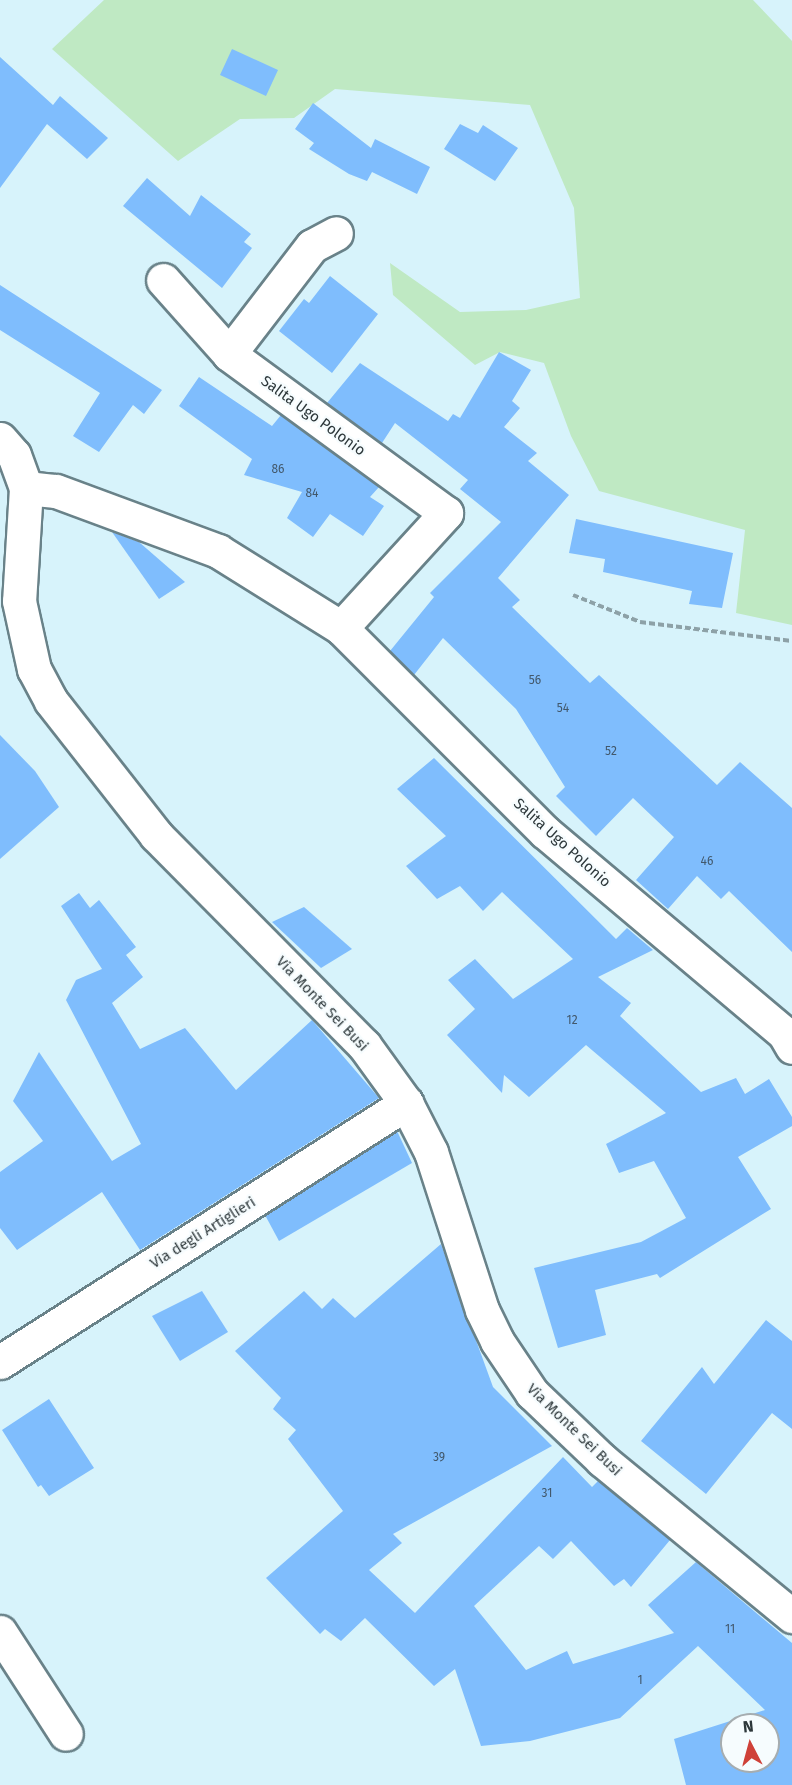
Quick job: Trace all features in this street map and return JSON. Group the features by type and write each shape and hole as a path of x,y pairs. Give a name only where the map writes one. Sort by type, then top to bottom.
{"street":[{"path":"230,354 312,246 336,233"},
{"name":"Salita Ugo Polonio","path":"163,280 230,354 446,513 340,628"},
{"name":"Via Monte Sei Busi","path":"0,439 14,455 26,488 19,601 34,669 51,701 156,835 364,1045 406,1103 431,1152 482,1310 497,1341 532,1393 602,1460 792,1616"},
{"name":"Salita Ugo Polonio","path":"26,488 56,491 218,551 340,628 545,832 784,1033 792,1047"},
{"name":"Via degli Artiglieri","path":"0,1362 406,1103"},
{"path":"0,1632 66,1734"}],"path":[{"path":"573,595 640,622 792,641"}],"green space":[{"path":"104,0 753,0 792,41 792,625 736,613 745,530 599,491 571,436 544,363 500,352 475,365 393,295 390,263 460,312 526,310 580,298 574,208 530,105 335,89 294,118 240,119 178,161 52,49"}],"building":[{"path":"232,49 278,70 266,96 220,75"},
{"path":"0,57 53,105 60,96 108,138 87,159 47,124 0,188"},
{"path":"313,103 371,148 375,139 430,167 417,194 372,172 367,181 349,174 309,149 314,143 295,129"},
{"path":"460,124 478,133 483,125 518,148 495,181 444,149"},
{"path":"147,178 190,216 201,195 251,234 244,242 252,248 222,288 123,206"},
{"path":"330,276 378,314 332,373 279,331 304,299 309,303"},
{"path":"0,285 162,390 144,414 133,405 99,452 73,436 100,393 0,330"},
{"path":"499,352 531,370 512,401 520,408 504,427 537,453 528,461 569,495 498,578 520,600 512,607 590,683 599,675 717,785 740,762 792,808 792,952 729,891 721,899 697,876 668,909 636,880 674,837 633,798 596,836 556,796 565,787 516,709 443,638 414,675 390,651 434,597 430,593 501,522 460,489 468,480 395,423 382,443 327,403 360,363 448,421 453,414 460,418"},
{"path":"199,377 272,426 281,415 379,487 370,497 384,506 363,536 330,514 313,537 287,518 302,492 244,475 252,459 179,406"},
{"path":"576,519 733,553 722,608 689,604 692,591 603,572 605,559 569,553"},
{"path":"112,532 139,542 185,582 159,599"},
{"path":"0,735 35,771 59,807 0,859"},
{"path":"434,758 616,939 627,928 653,950 598,977 631,1003 620,1016 701,1092 736,1078 745,1094 769,1079 792,1117 792,1126 738,1157 771,1209 660,1278 657,1274 595,1290 606,1335 558,1348 534,1268 641,1242 686,1218 654,1161 619,1173 606,1144 666,1113 586,1045 529,1097 504,1075 502,1093 447,1035 475,1009 448,980 475,959 513,999 573,959 502,892 483,911 460,886 437,899 406,866 446,836 397,789"},
{"path":"79,893 90,908 99,900 136,947 126,955 143,977 112,1003 140,1049 185,1028 236,1090 312,1020 379,1098 140,1250 102,1192 17,1250 0,1228 0,1172 43,1141 13,1101 39,1052 112,1161 141,1144 66,1000 76,980 102,969 61,906"},
{"path":"304,907 352,949 321,968 272,922"},
{"path":"397,1131 412,1163 279,1241 265,1215"},
{"path":"441,1244 493,1387 552,1446 393,1534 402,1543 369,1570 415,1613 563,1457 592,1487 598,1481 670,1540 631,1587 624,1579 614,1586 571,1541 553,1559 539,1546 474,1606 526,1670 567,1651 573,1664 674,1633 648,1605 696,1562 792,1643 792,1785 686,1785 674,1739 720,1724 720,1773 780,1773 780,1713 756,1713 765,1710 698,1646 620,1718 530,1741 481,1746 455,1669 434,1686 365,1618 341,1641 325,1629 320,1634 266,1578 343,1511 288,1439 296,1430 273,1409 281,1398 235,1351 304,1291 322,1309 333,1298 355,1318"},
{"path":"202,1291 228,1332 180,1361 152,1316"},
{"path":"766,1320 792,1341 792,1429 772,1413 706,1494 641,1441 702,1367 714,1384"},
{"path":"49,1399 94,1468 49,1496 41,1485 38,1487 2,1430"}]}
